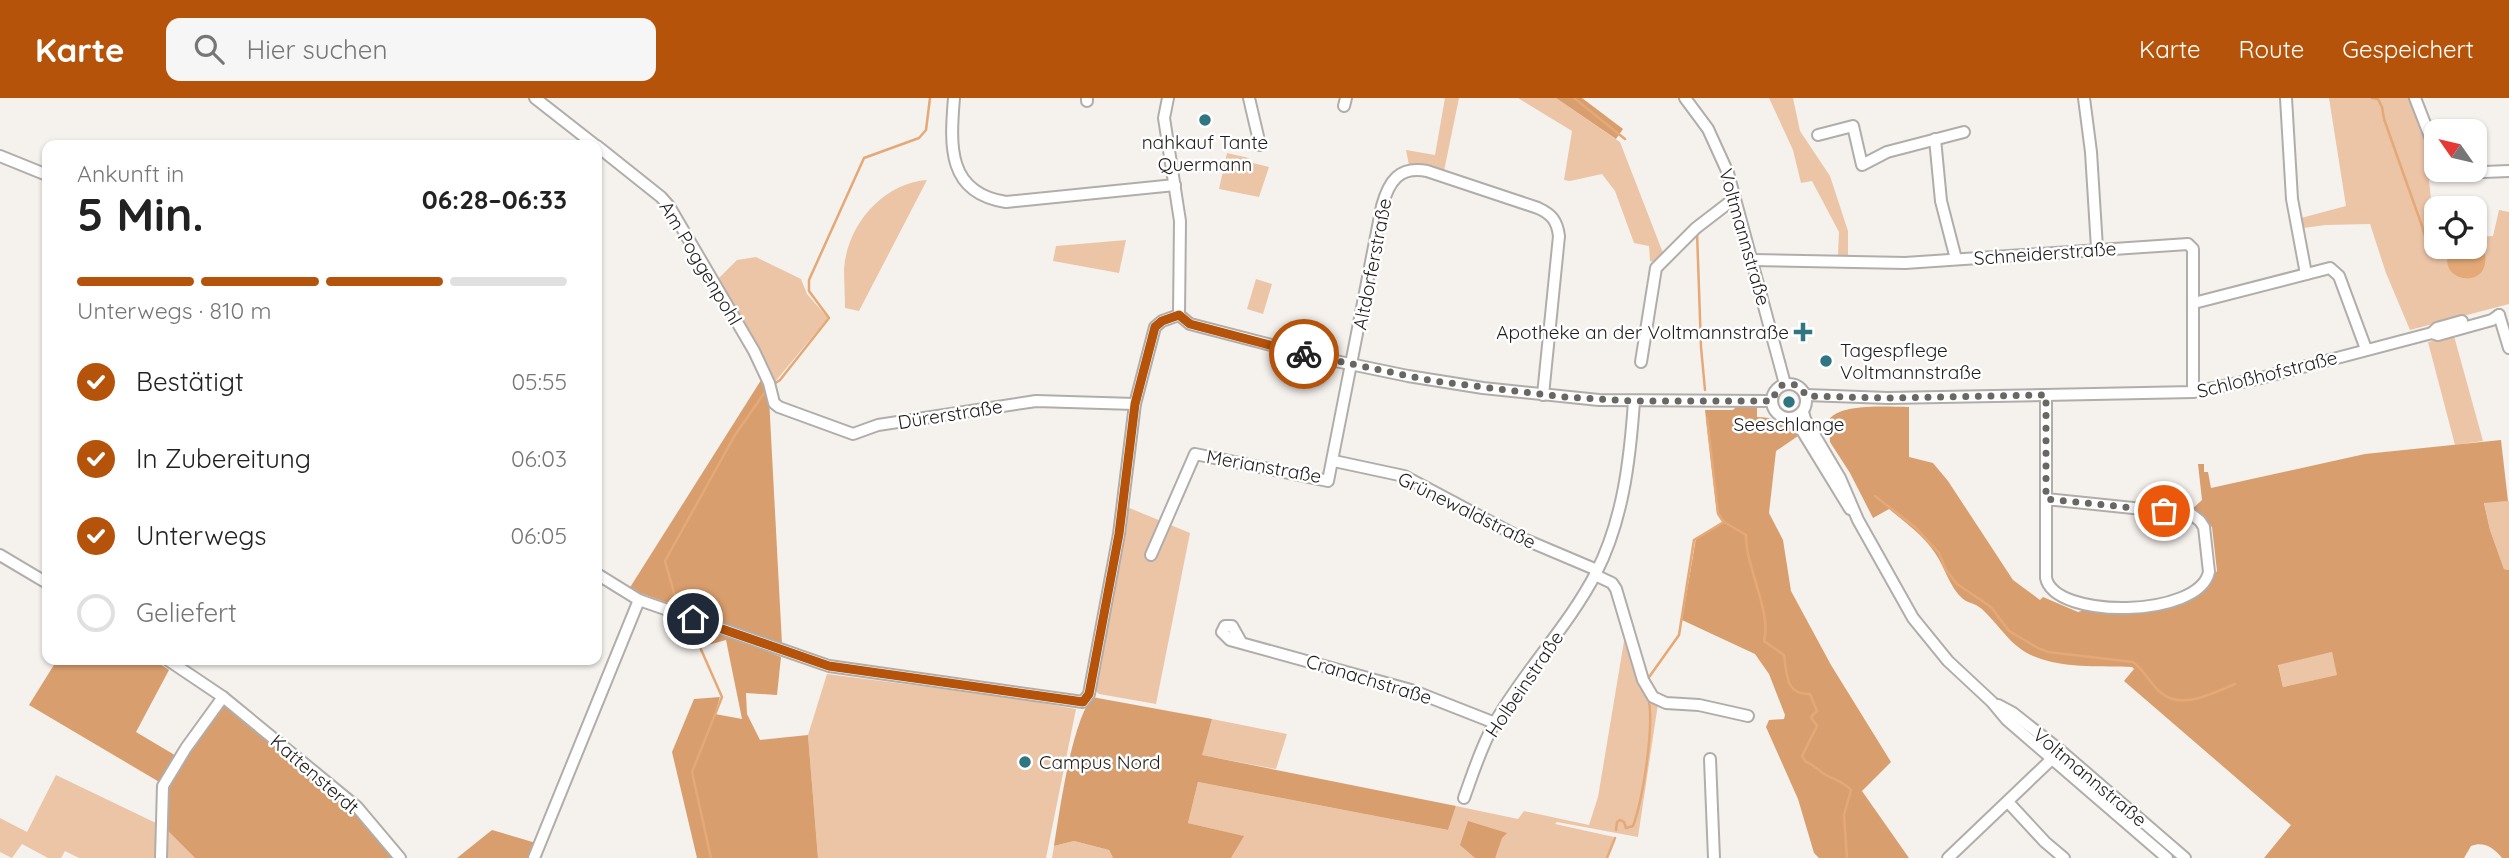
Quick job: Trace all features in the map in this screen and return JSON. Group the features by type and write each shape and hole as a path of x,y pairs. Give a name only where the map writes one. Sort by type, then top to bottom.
{"street":[{"name":"Am Poggenpohl","path":"535,98 588,140"},
{"path":"954,98 953,157 965,183 984,197 1006,202 1175,186"},
{"path":"1168,98 1164,118 1180,221 1179,315"},
{"path":"1249,98 1260,145"},
{"name":"Voltmannstraße","path":"1685,98 1716,143 1728,173 1784,384"},
{"path":"2084,98 2091,152 2097,248"},
{"path":"2286,98 2294,212 2306,274"},
{"path":"2415,98 2424,121"},
{"path":"1818,135 1853,126 1861,165 1887,152 1964,132"},
{"path":"1935,139 1941,201 1956,259"},
{"name":"Am Poggenpohl","path":"602,151 653,190 668,206 754,351 769,383 774,402"},
{"path":"0,156 42,173"},
{"name":"Altdorferstraße","path":"1352,365 1386,192 1396,178 1419,170 1538,208 1551,214 1558,225 1543,395"},
{"path":"2487,172 2509,171"},
{"path":"1641,362 1656,268 1696,228 1735,198"},
{"name":"Schneiderstraße","path":"1752,260 1905,263 2097,248 2188,244 2193,249 2193,392"},
{"path":"2194,303 2326,268 2337,272 2366,349"},
{"name":"Schloßhofstraße","path":"1806,396 1888,398 2193,392 2257,379 2432,333 2437,328 2491,313 2504,313 2509,348"},
{"path":"1179,315 1190,324 1352,365 1443,382 1543,395 1634,401 1772,401"},
{"path":"602,577 639,600 829,666 1083,702 1087,699 1119,534 1135,404 1155,327 1162,321 1179,315"},
{"name":"Merianstraße","path":"1151,555 1195,454 1328,481 1352,365"},
{"path":"1784,384 1796,385 1806,396 1804,412 1793,419 1778,415 1772,401 1775,391 1784,384"},
{"path":"2046,395 2046,499 2046,578 2047,585 2056,593 2078,602 2106,608 2146,607 2189,594 2201,587 2207,578 2209,572 2204,527 2191,514 2046,499"},
{"name":"Dürerstraße","path":"774,402 781,408 853,434 878,425 1036,401 1135,404"},
{"name":"Holbeinstraße","path":"1464,798 1478,757 1495,723 1596,573 1613,531 1624,487 1634,401"},
{"name":"Voltmannstraße","path":"1804,412 1805,419 1850,497 1858,520"},
{"name":"Voltmannstraße","path":"1793,419 1858,520 1921,630 1960,674 1992,702 2007,720 2056,755 2185,858"},
{"name":"Grünewaldstraße","path":"1334,461 1404,476 1519,537 1596,573"},
{"path":"0,555 42,580"},
{"path":"1596,573 1612,583 1616,589 1643,680 1653,697 1667,703 1699,705 1748,716"},
{"path":"534,858 639,600"},
{"name":"Cranachstraße","path":"1241,642 1411,690 1495,723"},
{"name":"Kattensterdt","path":"175,665 223,697 357,807 400,858"},
{"path":"161,858 163,786 186,748 223,697"},
{"path":"1948,858 2056,755"},
{"name":"Voltmannstraße","path":"2056,755 2168,858"},
{"path":"1710,758 1714,858"},
{"path":"2008,802 2045,842 2064,858"}],"shaded area":[{"path":"1445,98 1459,98 1444,171 1409,165 1406,150 1435,155"},
{"path":"1518,98 1556,98 1620,142 1663,253 1654,262 1650,261 1649,246 1634,243 1615,191 1602,174 1564,180 1572,131"},
{"path":"1556,98 1582,98 1623,129 1616,139"},
{"path":"1769,98 1793,98 1800,131 1830,176 1848,231 1848,256 1838,255 1839,232 1812,181 1801,183 1793,150"},
{"path":"2329,98 2409,98 2424,136 2424,182 2429,182 2431,196 2424,196 2424,259 2487,259 2487,236 2493,236 2499,210 2509,212 2509,304 2410,330 2386,273 2370,224 2303,228 2301,218 2346,206"},
{"path":"1227,153 1249,158 1249,162 1269,167 1259,197 1219,189"},
{"path":"927,180 859,311 845,308 844,269 852,237 860,222 882,198 896,189"},
{"path":"1126,240 1119,273 1053,261 1056,246"},
{"path":"756,257 801,279 807,294 828,318 774,383 757,347 717,280 737,260"},
{"path":"2447,259 2485,259 2484,267 2479,274 2471,278 2462,278 2449,268"},
{"path":"1256,279 1272,284 1263,314 1247,309"},
{"path":"2454,336 2483,441 2455,445 2428,342"},
{"path":"763,377 769,398 782,644 629,589"},
{"path":"1736,407 1757,407 1757,417 1780,422 1795,431 1798,436 1776,451 1769,513 1783,540 1791,591 1831,665 1891,762 1862,791 1909,858 1819,858 1814,853 1798,799 1766,727 1769,720 1784,719 1785,715 1769,674 1755,654 1682,620 1696,538 1722,522 1717,514 1705,410 1733,410"},
{"path":"1909,407 1909,457 1933,463 1948,481 2013,580 2040,600 2043,597 2078,612 2091,608 2110,611 2202,589 2217,571 2212,527 2190,511 2202,500 2198,464 2204,464 2204,472 2208,472 2211,488 2365,454 2501,440 2508,501 2484,503 2504,569 2509,570 2509,858 2502,858 2492,848 2480,844 2471,846 2464,858 2264,858 2291,825 2124,681 2134,669 2132,667 2063,664 2023,651 1982,609 1958,594 1935,553 1914,530 1889,509 1873,518 1850,473 1830,442 1829,420 1854,408","holes":["2332,652 2337,675 2283,687 2278,665"]},
{"path":"2509,501 2509,570 2504,569 2490,530 2484,502"},
{"path":"1127,507 1190,533 1156,704 1099,694 1094,689"},
{"path":"691,622 781,657 777,695 746,693 747,714 760,740 808,735 818,858 697,858 672,752 694,699 720,697 715,714 742,719 726,640 701,647"},
{"path":"1624,641 1633,642 1658,704 1638,837 1557,822 1555,824 1614,837 1607,858 1231,858 1243,836 1188,823 1198,782 1448,830 1456,806 1518,819 1524,811 1589,825 1598,797"},
{"path":"2332,652 2338,675 2283,687 2278,664"},
{"path":"54,665 162,665 169,670 136,732 178,757 161,783 29,705"},
{"path":"827,674 1076,709 1046,858 818,858 808,735"},
{"path":"1092,697 1212,719 1202,755 1456,806 1448,830 1198,782 1188,823 1244,836 1231,858 1113,858 1109,850 1074,841 1054,846 1072,747"},
{"path":"223,703 352,808 394,858 195,858 166,829 165,790 182,759"},
{"path":"1212,719 1287,734 1276,769 1201,755"},
{"path":"178,757 166,829 195,858 79,858 65,851 61,858 48,858 22,844 12,858 0,852 0,818 27,832 56,775 158,824 158,789"},
{"path":"1468,821 1507,833 1502,838 1495,858 1475,858 1460,845"},
{"path":"492,830 536,843 530,858 457,858"},
{"path":"1074,841 1109,850 1113,858 1052,858 1054,846"}],"waterway":[{"path":"774,384 829,318 809,291 809,280 864,158 919,138 926,130 930,98"},
{"path":"1574,98 1625,139"},
{"path":"2372,98 2378,99 2382,107 2424,232"},
{"path":"1697,232 1705,390"},
{"path":"676,600 665,561 735,435 765,392"},
{"path":"1647,680 1679,635 1694,540 1724,522 1718,513 1707,418"},
{"path":"1875,496 1916,528 1939,553 1946,570 1957,584 1991,607 2009,631 2038,648 2048,652 2133,662 2160,692 2177,700 2197,698 2235,684"},
{"path":"1724,522 1746,535 1762,603 1764,641 1784,655 1789,682 1796,691 1810,694 1817,711 1811,717 1817,726 1802,756 1806,762 1851,790 1844,815 1847,858"},
{"path":"692,629 722,697 692,772 711,858"},
{"path":"1616,830 1620,820 1626,828 1633,826 1637,814 1649,743 1648,697"},
{"path":"1607,858 1615,838"}],"way so far":[{"path":"1304,354 1452,384 1599,400 1772,401 1775,391 1784,384 1796,385 1806,396 1888,398 2046,395 2046,499 2164,511"}],"place":[{"name":"nahkauf Tante Quermann","path":"1205,120"},
{"name":"Apotheke an der Voltmannstraße","path":"1803,332"},
{"name":"Tagespflege Voltmannstraße","path":"1826,361"},
{"name":"Seeschlange","path":"1789,402"},
{"name":"Campus Nord","path":"1025,762"}],"route":[{"path":"693,619 829,666 1083,702 1089,694 1119,534 1138,387 1155,327 1162,321 1179,315 1190,324 1304,354"}]}
